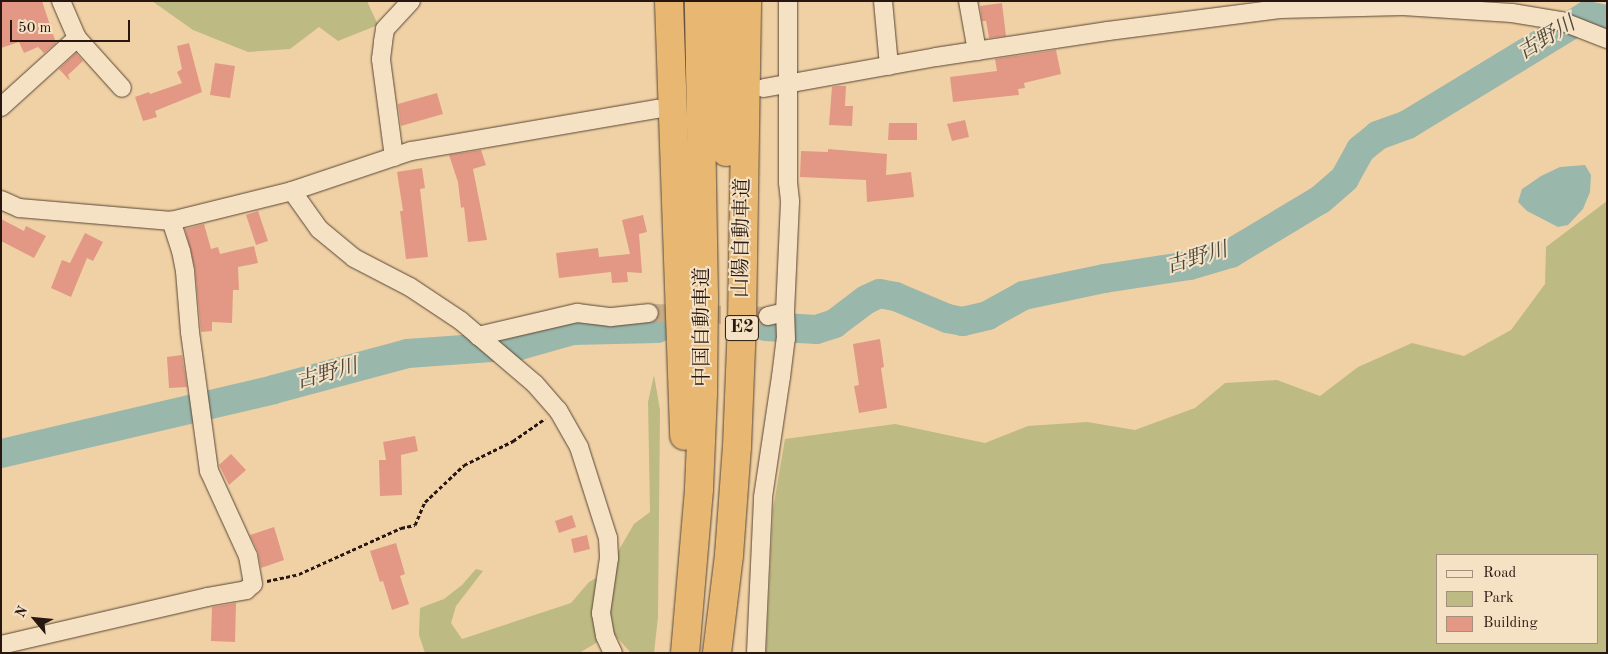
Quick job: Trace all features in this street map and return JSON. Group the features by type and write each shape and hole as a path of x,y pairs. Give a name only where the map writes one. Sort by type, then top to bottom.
{"highway":[{"path":"669,1 683,382 684,541 679,653"},
{"name":"中国自動車道","path":"685,653 699,489 703,393 704,297 699,1"},
{"name":"中国自動車道","path":"713,653 721,559 726,444 728,321 724,1"},
{"name":"山陽自動車道","path":"717,653 729,555 738,448 747,1"}],"street":[{"path":"61,1 77,38 122,88"},
{"path":"394,157 381,58 385,29 411,1"},
{"path":"756,653 763,497 786,338 776,314 790,201 788,182 788,1"},
{"path":"883,1 888,66"},
{"path":"968,1 977,51"},
{"path":"764,88 977,51 1108,31 1280,9 1403,6 1512,13 1561,21 1607,39"},
{"path":"1,107 77,38"},
{"path":"1,200 19,208 170,220 292,191 411,151 658,109"},
{"path":"292,191 319,229 354,258 410,287 461,321 535,384 558,410 579,447 608,538 609,558 601,613 606,636 613,653"},
{"path":"1,645 207,597 246,590 253,584 248,556 209,471 190,332 185,271 181,251 170,220"},
{"path":"478,336 576,312 611,317 649,314"}],"path":[{"path":"253,584 299,574 401,528 415,525 425,502 464,466 513,442 558,410"}],"green space":[{"path":"152,1 367,1 378,25 338,41 319,27 290,49 248,52 193,30"},
{"path":"1607,201 1607,653 766,653 773,509 785,439 895,424 985,443 1028,426 1087,422 1135,430 1195,408 1225,383 1277,380 1320,396 1358,367 1412,343 1464,356 1511,330 1545,284 1546,247"},
{"path":"654,375 660,410 658,617 654,653 631,653 613,633 579,653 425,653 419,635 420,608 444,599 462,585 476,569 483,571 456,606 451,623 462,639 571,603 589,582 612,569 620,548 634,524 650,512 648,402"}],"shaded area":[{"path":"1585,165 1591,175 1590,192 1583,209 1568,225 1558,227 1527,211 1518,202 1522,189 1541,176 1560,167"}],"building":[{"path":"1,1 42,1 56,43 44,53 38,47 24,53 19,42 1,48"},
{"path":"1002,3 1006,36 989,38 986,21 982,21 980,6"},
{"path":"189,43 202,92 155,111 157,117 143,121 135,97 182,83 177,72 182,69 177,46"},
{"path":"1056,50 1061,74 1024,83 1025,88 1018,89 1019,95 953,102 950,77 997,71 995,59"},
{"path":"76,53 83,61 68,75 70,81 59,69"},
{"path":"215,63 235,66 230,98 210,95"},
{"path":"846,86 845,106 853,106 852,126 829,125 832,87"},
{"path":"437,93 443,114 401,126 398,104"},
{"path":"965,120 969,137 952,141 947,124"},
{"path":"889,123 917,123 917,140 888,140"},
{"path":"828,149 887,154 886,175 911,172 914,197 867,202 866,180 800,177 801,151 828,152"},
{"path":"481,150 486,165 473,169 487,240 468,242 464,207 461,208 458,182 449,155"},
{"path":"422,168 425,188 420,189 428,257 406,259 400,211 403,211 397,172"},
{"path":"258,211 268,241 256,245 246,215"},
{"path":"643,215 647,232 639,234 642,273 627,272 628,282 612,283 611,272 559,278 556,253 598,248 599,257 630,254 622,220"},
{"path":"1,219 24,231 26,226 46,236 34,258 1,241"},
{"path":"204,224 211,249 218,247 220,254 254,246 258,263 238,267 239,290 233,290 232,323 212,322 212,331 201,332 195,269 185,229"},
{"path":"85,233 103,242 93,261 87,258 71,297 51,288 62,260 70,263"},
{"path":"880,339 884,367 881,368 887,408 859,413 854,386 859,385 853,344"},
{"path":"182,355 187,387 169,388 167,357"},
{"path":"415,436 418,451 401,455 402,495 380,496 379,460 386,460 383,442"},
{"path":"231,454 246,470 229,485 219,465"},
{"path":"572,515 576,527 559,533 555,521"},
{"path":"274,527 284,560 261,568 258,552 250,535"},
{"path":"587,535 590,549 574,553 571,539"},
{"path":"396,543 405,574 400,576 409,604 392,610 383,581 380,582 370,551"},
{"path":"236,603 235,642 211,641 212,607"}],"waterway":[{"name":"古野川","path":"765,326 816,329 834,323 866,299 879,293 895,296 947,318 962,321 987,315 1023,295 1104,278 1189,265 1230,253 1320,199 1344,178 1360,149 1377,135 1407,124 1586,15 1607,19"},
{"name":"古野川","path":"1,453 273,389 407,353 519,345 572,330 657,328"}],"tunnel":[{"path":"649,313 768,316"}]}
